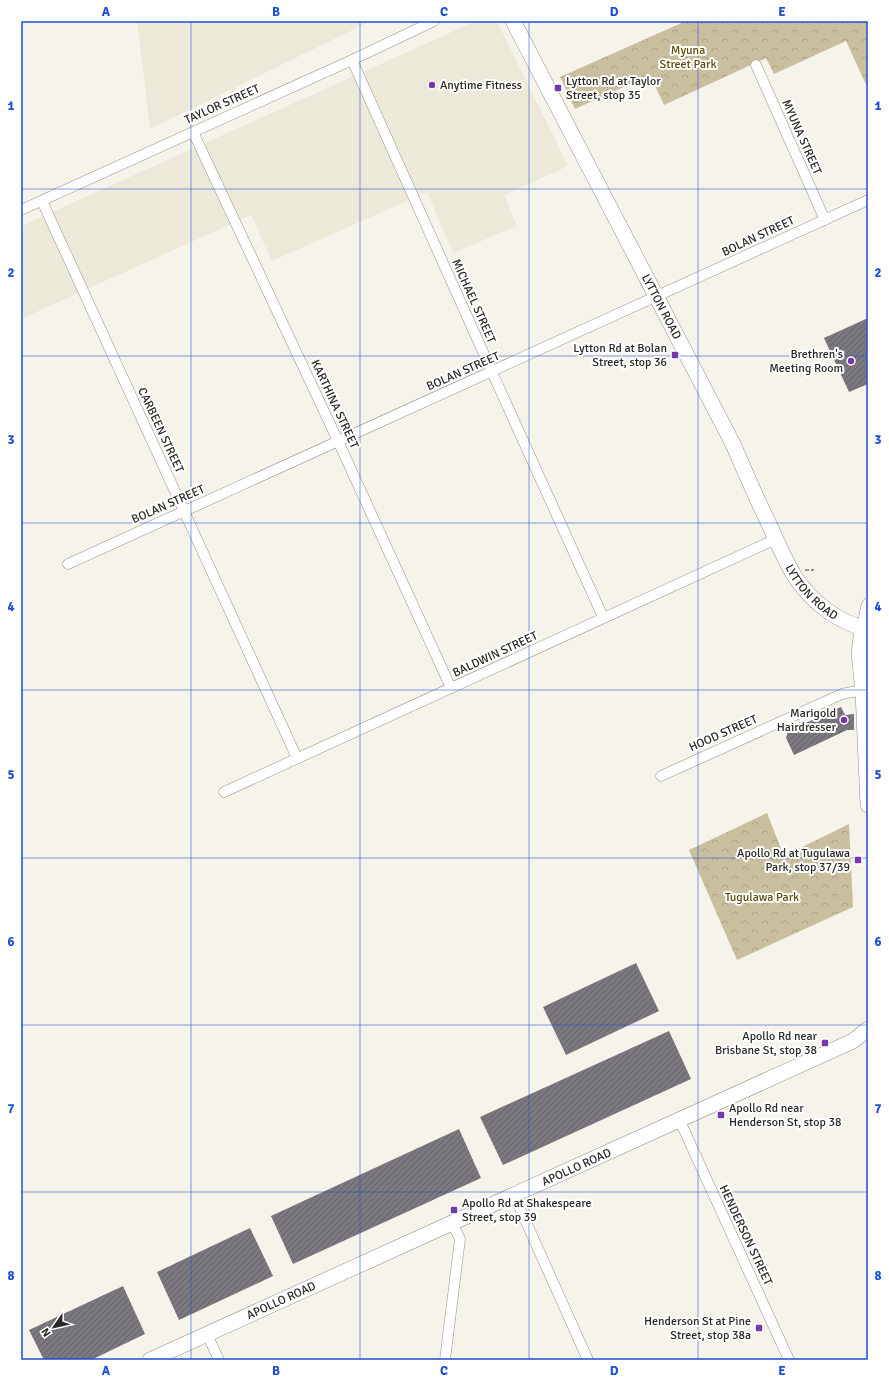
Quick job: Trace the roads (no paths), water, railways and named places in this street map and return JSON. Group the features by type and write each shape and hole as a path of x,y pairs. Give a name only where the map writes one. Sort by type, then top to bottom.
{"street":[{"name":"TAYLOR STREET","path":"21,210 352,60 434,21"},
{"name":"LYTTON ROAD","path":"512,21 733,444 752,490 795,576 814,599 833,615 845,622 865,629"},
{"name":"MICHAEL STREET","path":"352,60 603,617"},
{"name":"MYUNA STREET","path":"756,65 825,220"},
{"name":"KARTHINA STREET","path":"192,132 338,441 451,688"},
{"name":"BOLAN STREET","path":"68,564 868,200"},
{"name":"CARBEEN STREET","path":"42,201 297,758"},
{"name":"BALDWIN STREET","path":"224,792 776,539"},
{"path":"868,603 866,607 865,629 859,654 863,691 868,806"},
{"name":"HOOD STREET","path":"661,776 842,694 863,691"},
{"name":"APOLLO ROAD","path":"150,1360 680,1121 853,1041 868,1031"},
{"name":"HENDERSON STREET","path":"680,1121 789,1360"},
{"path":"514,1195 588,1360"},
{"path":"445,1360 460,1239 452,1223"},
{"path":"207,1334 219,1360"}],"place":[{"name":"Anytime Fitness","path":"432,85"},
{"name":"Lytton Rd at Taylor Street, stop 35","path":"558,88"},
{"name":"Lytton Rd at Bolan Street, stop 36","path":"675,355"},
{"name":"Brethren's Meeting Room","path":"851,361"},
{"name":"Marigold Hairdresser","path":"844,720"},
{"name":"Apollo Rd at Tugulawa Park, stop 37/39","path":"858,860"},
{"name":"Apollo Rd near Brisbane St, stop 38","path":"825,1043"},
{"name":"Apollo Rd near Henderson St, stop 38","path":"721,1115"},
{"name":"Apollo Rd at Shakespeare Street, stop 39","path":"454,1210"},
{"name":"Henderson St at Pine Street, stop 38a","path":"759,1328"}],"park label":[{"name":"Myuna Street Park","path":"688,57"},
{"name":"Tugulawa Park","path":"762,897"}]}
